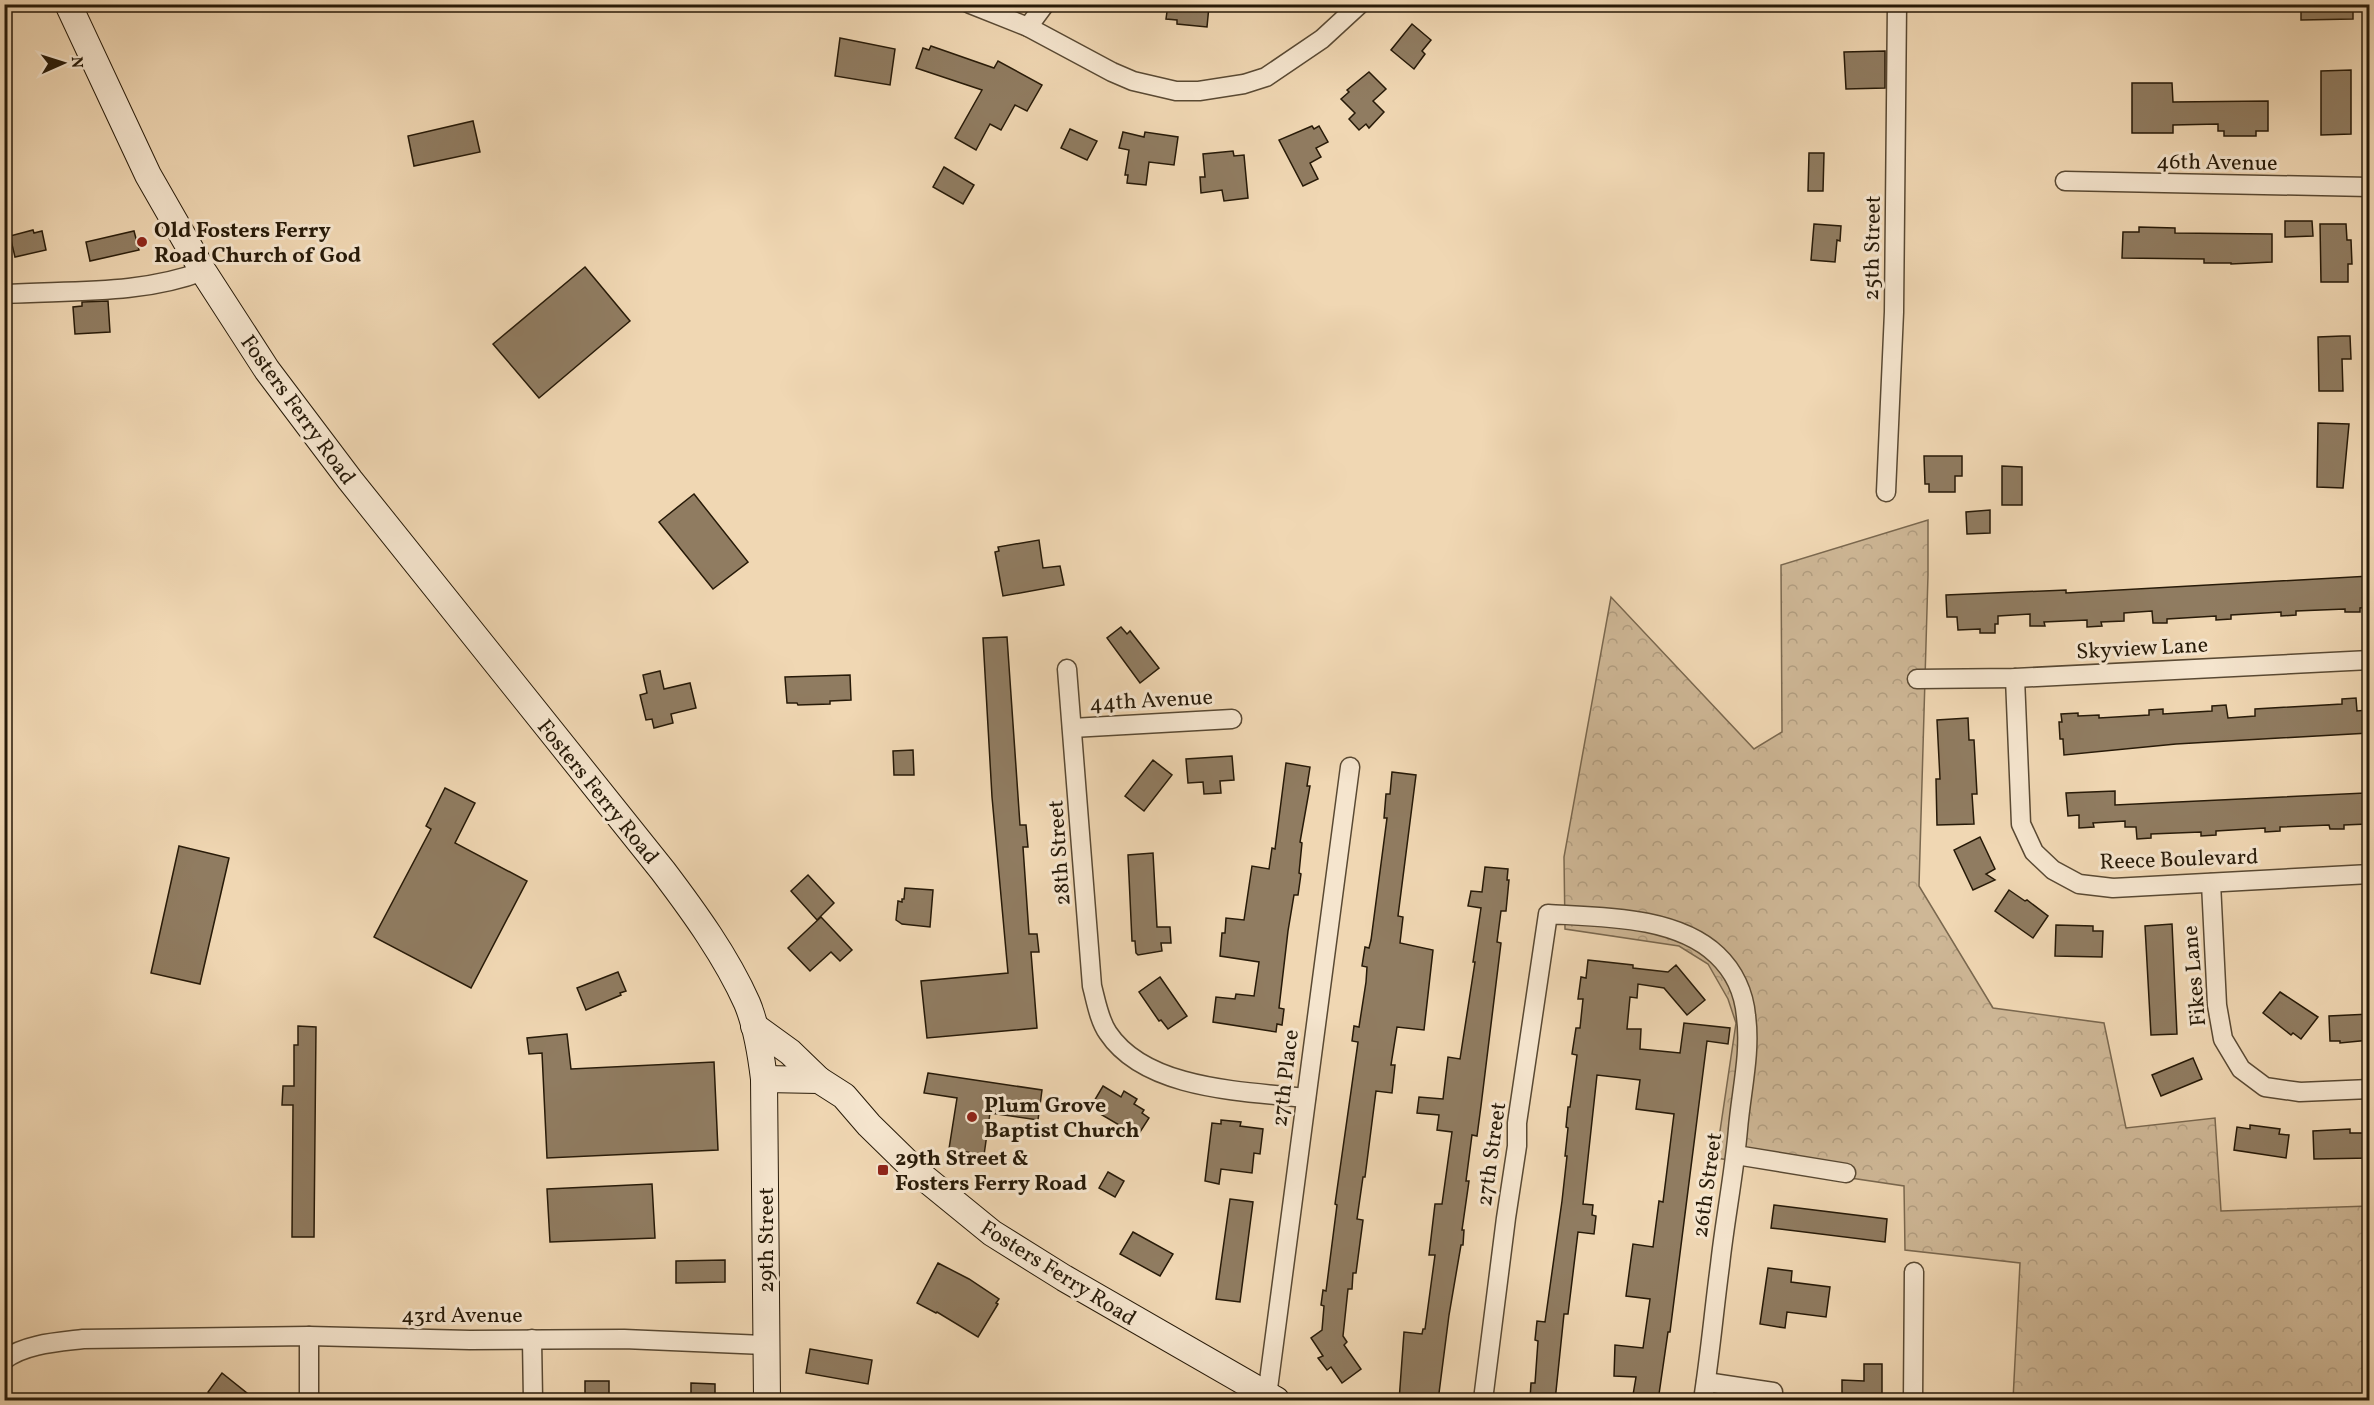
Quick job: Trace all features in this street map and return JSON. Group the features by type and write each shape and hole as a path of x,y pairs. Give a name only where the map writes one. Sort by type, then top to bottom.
{"street":[{"name":"Fosters Ferry Road","path":"68,4 148,175 203,271 267,370 350,480 703,925 745,999 760,1048 764,1079"},
{"path":"970,4 1028,27 1133,81 1176,91 1199,91 1244,84 1266,77 1322,39 1360,4"},
{"path":"1028,27 1045,4"},
{"name":"25th Street","path":"1886,492 1894,312 1897,4"},
{"name":"46th Avenue","path":"2065,182 2370,188"},
{"path":"4,294 110,289 156,284 179,280 203,271"},
{"name":"Skyview Lane","path":"1917,679 2015,678 2370,660"},
{"name":"28th Street","path":"1067,669 1092,986 1107,1031 1121,1050 1140,1065 1162,1075 1218,1087 1306,1098"},
{"name":"Reece Boulevard","path":"2015,678 2021,824 2034,852 2053,870 2079,884 2113,888 2370,874"},
{"name":"44th Avenue","path":"1072,728 1232,719"},
{"name":"27th Place","path":"1271,1398 1306,1098 1350,766"},
{"name":"Fikes Lane","path":"2211,883 2217,1005 2223,1039 2241,1069 2265,1087 2300,1092 2370,1089"},
{"name":"26th Street","path":"1548,914 1613,918 1680,931 1700,942 1718,956 1732,974 1742,994 1747,1039 1736,1155 1704,1391 1773,1392"},
{"name":"27th Street","path":"1483,1401 1517,1146 1517,1123 1548,914"},
{"name":"Fosters Ferry Road","path":"754,1026 790,1052 819,1080 844,1096 869,1125 916,1171 992,1233 1064,1278 1271,1398"},
{"path":"764,1079 819,1080"},
{"name":"29th Street","path":"764,1079 766,1401"},
{"path":"1736,1155 1846,1173"},
{"path":"1913,1401 1914,1272"},
{"path":"309,1336 309,1401"},
{"name":"43rd Avenue","path":"4,1360 12,1354 64,1341 83,1339 309,1336 470,1340 692,1340 765,1345"},
{"path":"532,1339 533,1401"}],"green space":[{"path":"1928,520 1919,886 1993,1008 2104,1023 2126,1128 2215,1118 2221,1211 2369,1206 2369,1400 2013,1400 2020,1263 1905,1250 1904,1186 1716,1158 1736,1023 1728,999 1708,964 1679,946 1565,929 1564,857 1611,597 1754,749 1782,732 1781,565"}],"building":[{"path":"1168,4 1209,6 1207,27 1177,24 1177,20 1166,19"},
{"path":"2301,4 2353,4 2353,19 2301,20"},
{"path":"1412,24 1431,40 1422,51 1425,54 1414,69 1391,50"},
{"path":"840,38 895,49 890,85 835,76"},
{"path":"931,46 994,68 998,61 1042,85 1027,111 1015,105 1001,130 990,124 976,150 955,138 982,90 916,68 923,48 929,50"},
{"path":"1885,51 1885,88 1846,89 1844,52"},
{"path":"2351,70 2351,134 2321,135 2321,71"},
{"path":"1369,72 1386,89 1373,101 1384,112 1369,128 1366,124 1359,130 1349,119 1355,113 1341,99 1349,92 1347,90"},
{"path":"2132,83 2172,83 2173,102 2268,101 2268,131 2256,131 2256,136 2224,136 2224,131 2218,131 2218,124 2173,125 2173,133 2132,133"},
{"path":"473,121 480,152 414,166 408,136"},
{"path":"1312,126 1314,129 1319,126 1328,142 1316,148 1321,157 1310,163 1318,179 1303,186 1279,140"},
{"path":"1070,129 1097,141 1087,160 1061,148"},
{"path":"1123,132 1144,137 1145,132 1178,137 1174,165 1149,162 1146,185 1127,183 1128,175 1125,175 1129,150 1119,148"},
{"path":"1233,151 1234,156 1244,155 1248,198 1224,201 1222,190 1201,193 1200,177 1205,177 1203,154"},
{"path":"1809,153 1824,153 1823,191 1808,191"},
{"path":"944,167 974,185 963,204 933,187"},
{"path":"2285,221 2312,221 2313,236 2285,237"},
{"path":"1814,224 1841,226 1835,262 1811,260"},
{"path":"2320,224 2346,224 2347,240 2351,240 2352,264 2348,264 2348,282 2321,282"},
{"path":"2139,227 2175,228 2175,233 2272,234 2272,262 2231,264 2204,263 2204,259 2122,258 2123,232 2139,232"},
{"path":"33,230 34,233 42,231 46,250 15,257 10,236"},
{"path":"134,231 139,250 90,261 86,242"},
{"path":"585,267 630,321 539,398 493,344"},
{"path":"108,301 110,332 75,334 73,307 82,306 82,302"},
{"path":"2350,336 2351,359 2342,359 2343,391 2319,391 2318,337"},
{"path":"2318,423 2349,424 2343,488 2317,487"},
{"path":"1924,456 1962,456 1962,476 1955,476 1955,492 1929,492 1929,484 1925,484"},
{"path":"2002,466 2022,467 2022,505 2002,505"},
{"path":"694,494 748,562 713,589 659,522"},
{"path":"1990,510 1990,533 1967,534 1966,512"},
{"path":"1039,540 1043,568 1060,566 1064,585 1003,596 995,552 999,551 998,547"},
{"path":"2370,576 2370,607 2360,608 2360,612 2345,612 2345,609 2296,611 2296,615 2281,616 2281,612 2231,615 2231,619 2216,620 2216,616 2167,619 2167,623 2153,623 2152,611 2124,613 2124,621 2101,622 2102,626 2087,627 2087,620 2044,622 2045,626 2030,626 2030,614 1998,616 1995,633 1980,633 1980,629 1958,630 1957,617 1947,617 1946,595 2066,590 2066,593"},
{"path":"1121,627 1127,634 1130,631 1159,668 1140,683 1107,638"},
{"path":"1007,637 1020,825 1026,825 1028,847 1023,847 1029,934 1037,934 1039,952 1031,952 1037,1028 927,1038 921,981 1008,973 992,797 983,638"},
{"path":"660,671 664,689 690,683 696,708 671,714 673,723 654,728 652,719 646,720 640,695 647,693 643,675"},
{"path":"850,675 851,700 830,701 830,704 787,703 785,677"},
{"path":"2356,698 2357,711 2368,710 2369,733 2176,744 2064,755 2063,739 2060,739 2061,714 2099,715 2099,718 2149,715 2149,710 2163,709 2163,714 2212,711 2212,706 2226,705 2228,718 2255,716 2255,709 2342,704 2342,699"},
{"path":"1968,718 1969,740 1974,740 1977,794 1972,794 1974,824 1937,825 1936,779 1940,779 1937,720"},
{"path":"913,750 914,775 894,775 893,751"},
{"path":"1232,756 1234,780 1220,781 1221,793 1204,794 1203,782 1188,783 1186,759"},
{"path":"1153,760 1172,775 1144,811 1125,796"},
{"path":"1286,763 1310,767 1307,786 1310,786 1300,842 1302,843 1299,873 1301,874 1298,895 1294,895 1288,931 1279,1008 1284,1009 1282,1025 1277,1024 1276,1032 1213,1022 1216,997 1235,999 1236,994 1254,996 1259,962 1220,956 1222,933 1225,933 1226,918 1244,920 1252,866 1269,869 1272,848 1275,849"},
{"path":"1392,772 1416,775 1398,916 1403,917 1400,943 1433,950 1424,1030 1397,1027 1391,1065 1395,1065 1392,1093 1376,1091 1357,1219 1363,1220 1356,1273 1353,1273 1352,1289 1348,1289 1343,1336 1347,1342 1344,1345 1361,1369 1342,1383 1331,1367 1327,1370 1318,1358 1323,1356 1311,1338 1322,1330 1324,1306 1321,1305 1323,1290 1326,1291 1337,1205 1335,1204 1358,1042 1352,1041 1354,1026 1359,1027 1366,982 1367,967 1362,966 1365,947 1369,948 1371,940 1387,818 1384,818 1386,794 1390,794"},
{"path":"445,788 475,803 455,843 527,881 471,988 374,937 431,829 426,826"},
{"path":"2115,791 2115,805 2365,793 2367,824 2344,825 2344,829 2330,829 2329,825 2280,827 2280,831 2265,832 2265,828 2216,831 2216,835 2201,836 2201,832 2151,834 2151,838 2137,839 2136,827 2125,827 2125,821 2093,823 2094,827 2079,828 2079,815 2068,816 2066,793"},
{"path":"1980,837 1995,869 1986,874 1995,880 1973,890 1954,850"},
{"path":"179,846 229,858 200,984 151,973"},
{"path":"1153,853 1157,927 1170,927 1171,943 1161,943 1162,951 1138,955 1135,941 1132,941 1128,855"},
{"path":"1485,867 1508,869 1507,880 1509,880 1506,911 1501,911 1497,942 1501,943 1481,1106 1477,1136 1472,1135 1466,1181 1469,1181 1462,1230 1464,1230 1463,1245 1461,1245 1449,1315 1438,1401 1399,1401 1404,1332 1422,1334 1425,1329 1435,1255 1429,1255 1435,1204 1442,1204 1452,1132 1437,1130 1439,1115 1417,1113 1419,1097 1443,1099 1448,1057 1460,1059 1481,908 1468,906 1471,891 1482,892"},
{"path":"808,875 834,903 817,920 791,891"},
{"path":"905,888 933,890 930,927 902,924 896,920 898,901 902,902 904,899"},
{"path":"2009,890 2048,916 2033,938 1995,911"},
{"path":"821,917 852,950 840,961 831,952 810,971 788,948"},
{"path":"2172,924 2177,1034 2151,1035 2145,926"},
{"path":"2056,925 2093,926 2093,931 2103,931 2102,957 2055,956"},
{"path":"1588,960 1668,972 1676,965 1705,1000 1687,1015 1664,988 1638,984 1637,998 1630,997 1627,1029 1641,1029 1640,1049 1680,1053 1684,1023 1730,1028 1728,1044 1707,1041 1670,1332 1668,1332 1658,1401 1632,1401 1636,1377 1614,1376 1615,1345 1643,1348 1650,1299 1626,1296 1633,1244 1653,1247 1659,1201 1663,1202 1674,1114 1636,1109 1640,1080 1597,1075 1583,1204 1593,1205 1592,1215 1596,1216 1594,1234 1578,1232 1568,1314 1564,1314 1555,1401 1530,1399 1531,1383 1535,1383 1537,1321 1545,1322 1562,1201 1567,1156 1565,1156 1568,1107 1570,1107 1577,1055 1572,1054 1576,1028 1580,1028 1583,999 1578,999 1581,977 1586,978"},
{"path":"618,972 626,991 586,1010 577,988"},
{"path":"1160,977 1187,1016 1168,1029 1161,1020 1159,1021 1139,992"},
{"path":"2280,992 2318,1017 2301,1039 2293,1033 2291,1035 2263,1013"},
{"path":"2370,1014 2370,1040 2340,1043 2340,1041 2330,1041 2329,1016"},
{"path":"298,1026 316,1027 314,1237 292,1237 293,1105 282,1105 283,1086 294,1086 294,1045 298,1045"},
{"path":"567,1034 571,1069 714,1062 718,1150 547,1158 542,1053 529,1054 527,1038"},
{"path":"2193,1058 2202,1079 2161,1096 2152,1075"},
{"name":"Plum Grove Baptist Church","path":"928,1073 1042,1090 1038,1120 990,1113 984,1155 949,1149 957,1098 924,1093"},
{"path":"1103,1086 1121,1097 1124,1091 1137,1099 1134,1104 1144,1110 1142,1113 1149,1118 1140,1132 1133,1128 1131,1132 1090,1108"},
{"path":"1221,1120 1241,1122 1240,1126 1263,1129 1260,1154 1254,1153 1252,1173 1221,1169 1219,1184 1205,1181 1212,1123 1221,1124"},
{"path":"2250,1125 2280,1129 2279,1134 2289,1135 2286,1158 2234,1150 2237,1127 2250,1129"},
{"path":"2350,1129 2350,1133 2370,1133 2370,1158 2314,1159 2313,1131"},
{"path":"1108,1172 1124,1181 1115,1197 1099,1188"},
{"path":"652,1184 655,1238 550,1242 547,1189"},
{"path":"1230,1199 1253,1202 1240,1302 1216,1299"},
{"path":"1774,1205 1887,1219 1885,1242 1771,1228"},
{"path":"1133,1232 1173,1254 1160,1276 1120,1254"},
{"path":"725,1260 725,1282 676,1283 676,1261"},
{"path":"938,1263 969,1279 999,1299 978,1337 937,1312 917,1303"},
{"path":"1768,1268 1792,1271 1791,1282 1830,1287 1826,1317 1787,1312 1785,1328 1760,1324"},
{"path":"810,1349 872,1360 868,1384 806,1373"},
{"path":"1864,1364 1882,1364 1882,1399 1842,1401 1842,1380 1864,1381"},
{"path":"222,1373 257,1401 219,1401 208,1392"},
{"path":"585,1381 609,1381 609,1401 585,1401"},
{"path":"691,1383 715,1384 715,1401 691,1401"}],"place":[{"name":"Old Fosters Ferry Road Church of God","path":"142,242"},
{"name":"Plum Grove Baptist Church","path":"972,1117"},
{"name":"29th Street & Fosters Ferry Road","path":"883,1170"}]}
